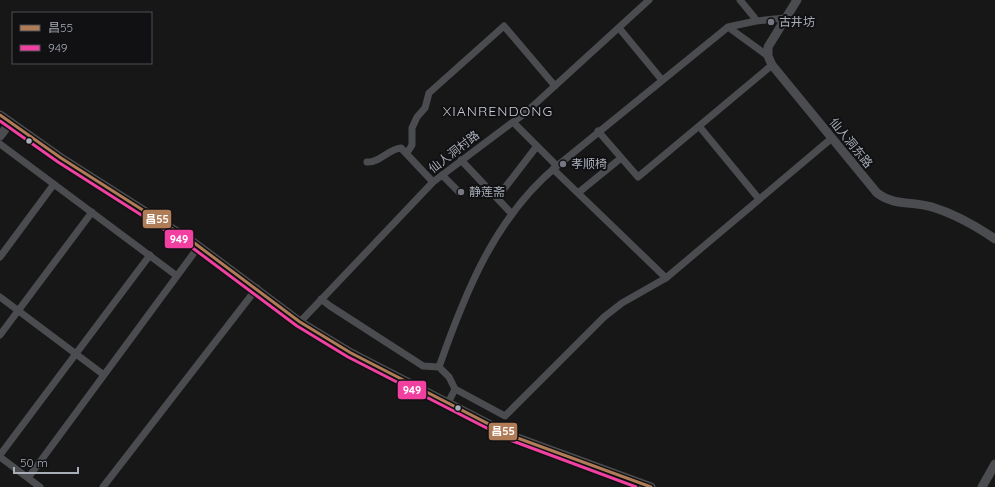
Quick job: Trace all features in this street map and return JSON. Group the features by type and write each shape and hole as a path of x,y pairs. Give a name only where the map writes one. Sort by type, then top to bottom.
{"street":[{"name":"仙人洞村路","path":"300,322 433,182 513,122 555,86 649,0"},
{"path":"740,0 756,21"},
{"path":"768,56 768,47 797,0"},
{"path":"439,367 469,287 488,251 523,198 598,131 728,28 756,21 785,18"},
{"path":"407,153 412,145 412,128 417,117 425,108 429,93 504,26 555,86"},
{"path":"619,28 662,80"},
{"path":"728,28 768,56"},
{"name":"仙人洞东路","path":"768,56 772,65 877,193 885,199 901,204 932,207 978,228 995,239"},
{"path":"598,131 638,177 772,65"},
{"path":"0,115 61,158 199,246 257,288 300,322 351,353 512,436 652,487"},
{"path":"513,122 537,146 578,193 666,278"},
{"path":"0,136 10,123"},
{"path":"699,126 759,199"},
{"path":"321,299 423,366 439,367 450,377 455,389 505,416 604,317 622,303 666,278 832,138"},
{"path":"0,144 177,276"},
{"path":"497,198 537,146"},
{"path":"367,162 373,162 396,149 401,148 433,182"},
{"path":"578,193 621,158"},
{"path":"461,160 512,214"},
{"path":"442,176 459,192"},
{"path":"0,257 54,184"},
{"path":"0,335 92,212"},
{"path":"28,478 199,246"},
{"path":"40,487 0,456 150,255"},
{"path":"103,487 257,288"},
{"path":"0,297 104,375"},
{"path":"448,403 455,389"},
{"path":"982,487 995,464"}],"transit line":[{"name":"昌55","path":"0,115 61,158 193,242 300,322 351,353 512,436 651,487"},
{"name":"949","path":"0,121 58,162 190,246 297,326 348,357 510,440 636,487"}],"place":[{"name":"古井坊","path":"771,22"},
{"name":"孝顺椅","path":"563,164"},
{"name":"静莲斋","path":"461,192"}],"district":[{"name":"XIANRENDONG","path":"498,111"}]}
